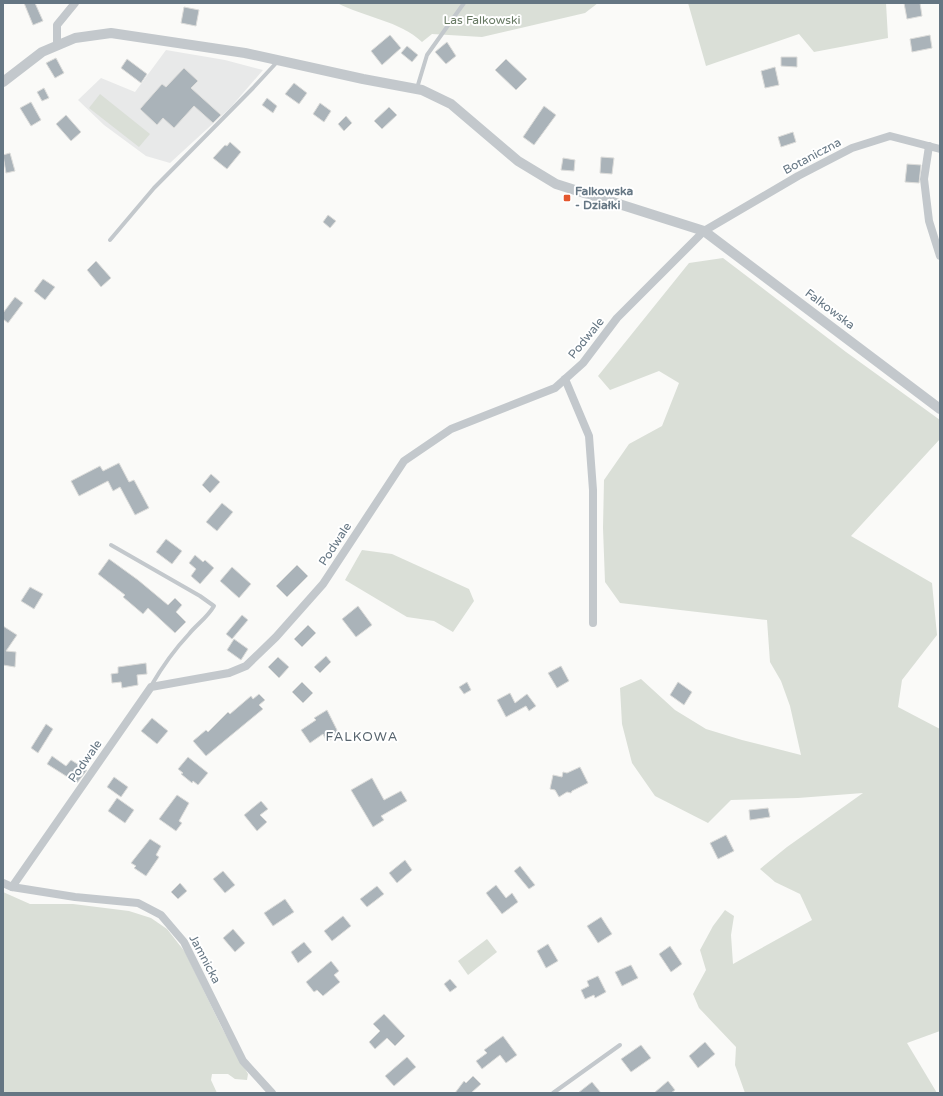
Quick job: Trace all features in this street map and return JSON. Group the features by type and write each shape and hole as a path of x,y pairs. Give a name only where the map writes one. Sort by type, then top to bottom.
{"street":[{"path":"57,46 57,25 75,3"},
{"name":"Falkowska","path":"3,82 42,52 75,38 111,34 245,53 417,89 451,104 518,161 556,184 704,231 940,409"},
{"name":"Botaniczna","path":"704,231 852,148 890,136 940,149"},
{"path":"929,146 924,179 929,221 940,256"},
{"name":"Podwale","path":"12,887 151,687 229,673 246,666 276,637 323,584 404,461 451,429 555,388 583,363 617,318 704,231"},
{"path":"565,379 588,433 593,490 593,623"},
{"name":"Jamnicka","path":"3,883 12,887 75,898 138,903 161,915 184,942 243,1062 272,1093"}],"lane":[{"path":"417,89 427,55 464,3"},
{"path":"110,240 154,188 254,88 278,60"},
{"path":"111,545 200,596 214,606 207,616 190,632 167,658 151,687"},
{"path":"553,1093 620,1045"}],"shaded area":[{"path":"166,50 225,60 263,70 231,107 170,163 146,156 104,125 78,100 101,78 135,92"}],"green space":[{"name":"Las Falkowski","path":"337,3 598,3 585,13 482,37 432,34 422,42 413,35 393,24"},
{"path":"688,3 886,3 888,38 814,52 799,34 706,66"},
{"path":"100,94 150,134 139,147 89,108"},
{"path":"723,258 846,352 940,420 940,439 851,536 932,583 937,635 902,680 898,707 940,729 940,1031 907,1043 937,1093 745,1093 735,1065 736,1047 699,1008 693,994 706,970 700,950 713,926 725,910 734,916 731,935 733,964 812,920 800,894 775,882 760,869 787,847 863,793 798,798 731,800 708,823 655,796 632,763 622,724 620,688 641,679 675,710 706,729 801,755 790,706 781,681 770,662 767,620 620,603 605,582 603,528 604,480 629,444 662,426 679,383 659,371 610,390 598,376 689,263"},
{"path":"362,550 392,554 469,589 474,601 453,632 434,621 407,617 345,580"},
{"path":"3,892 30,904 73,904 129,911 151,918 167,929 185,952 222,1028 248,1074 247,1080 235,1079 228,1074 212,1074 211,1080 217,1093 3,1093"},
{"path":"487,939 497,952 468,975 458,961"}],"building":[{"path":"24,3 35,3 43,21 33,25"},
{"path":"904,3 920,3 922,16 907,19"},
{"path":"184,7 199,10 196,26 181,23"},
{"path":"390,35 401,48 382,65 371,51"},
{"path":"930,35 932,48 912,52 910,39"},
{"path":"447,42 456,56 446,64 435,52"},
{"path":"407,46 418,55 412,62 401,53"},
{"path":"781,57 797,57 797,67 781,66"},
{"path":"56,58 64,73 55,78 46,63"},
{"path":"127,59 147,74 141,83 121,68"},
{"path":"506,59 527,79 516,90 495,70"},
{"path":"775,67 779,85 765,88 761,71"},
{"path":"184,68 198,81 191,88 221,115 213,123 194,106 174,128 163,118 157,125 140,109 162,84 166,87"},
{"path":"294,83 307,93 299,104 285,94"},
{"path":"44,88 49,98 42,101 37,92"},
{"path":"267,98 277,106 273,113 262,105"},
{"path":"31,102 41,120 31,126 20,108"},
{"path":"320,103 331,111 324,122 313,114"},
{"path":"544,106 556,115 534,145 523,137"},
{"path":"389,107 397,115 382,129 374,121"},
{"path":"66,115 81,132 71,141 56,124"},
{"path":"346,116 352,123 344,131 338,124"},
{"path":"793,132 796,142 781,147 778,137"},
{"path":"230,142 241,152 227,169 213,158 225,145 227,146"},
{"path":"10,153 15,171 6,173 3,155"},
{"path":"601,157 614,158 612,174 600,173"},
{"path":"563,158 575,160 574,171 561,170"},
{"path":"907,164 921,165 919,183 905,182"},
{"path":"328,215 336,221 330,228 323,222"},
{"path":"96,261 111,278 101,287 87,270"},
{"path":"43,279 55,287 45,300 34,291"},
{"path":"15,297 23,303 8,323 3,319 3,313"},
{"path":"119,463 129,482 134,480 149,508 135,515 120,487 113,491 108,481 79,496 71,481 100,466 103,471"},
{"path":"211,474 220,482 210,493 202,485"},
{"path":"222,503 233,512 217,531 206,522"},
{"path":"166,539 182,551 172,564 156,552"},
{"path":"195,555 203,562 205,560 214,568 200,584 191,576 196,569 189,563"},
{"path":"109,559 138,580 168,605 175,598 182,605 176,612 186,622 175,633 148,608 143,614 123,597 125,595 98,574"},
{"path":"297,565 308,576 287,597 276,586"},
{"path":"232,567 251,584 239,598 220,581"},
{"path":"30,587 43,594 34,609 21,601"},
{"path":"358,606 372,625 356,637 342,619"},
{"path":"242,615 248,620 232,639 226,634"},
{"path":"308,625 316,633 302,647 294,639"},
{"path":"3,626 17,635 6,651 16,652 15,667 3,665"},
{"path":"234,639 248,649 241,660 227,650"},
{"path":"326,656 331,662 320,673 314,667"},
{"path":"278,657 289,667 279,678 268,667"},
{"path":"146,663 147,674 137,675 138,685 122,688 121,682 112,683 111,674 118,673 118,667"},
{"path":"561,666 569,681 557,688 548,673"},
{"path":"302,682 313,693 303,703 292,692"},
{"path":"467,682 471,690 464,694 459,687"},
{"path":"678,682 692,692 684,705 670,695"},
{"path":"510,693 515,703 527,694 536,706 529,711 526,706 506,717 497,700"},
{"path":"259,694 265,700 259,705 263,709 206,756 193,741 206,730 208,732 228,712 230,714 251,696 253,699"},
{"path":"327,710 339,734 327,742 323,734 310,743 301,730 316,720 314,718"},
{"path":"152,718 168,731 157,744 141,731"},
{"path":"46,724 53,729 38,753 31,748"},
{"path":"52,756 66,766 71,760 87,770 77,783 47,764"},
{"path":"188,757 208,773 198,785 193,781 192,783 181,774 183,773 178,769"},
{"path":"580,767 588,783 572,791 571,793 567,792 559,797 555,790 550,789 553,775 562,777 563,772 567,773"},
{"path":"114,777 128,787 121,797 107,787"},
{"path":"372,778 384,800 401,791 407,801 381,816 384,820 373,827 351,790"},
{"path":"177,795 189,803 179,821 182,823 176,831 159,819"},
{"path":"117,798 134,810 125,823 108,811"},
{"path":"261,801 268,809 260,815 267,822 257,831 244,815"},
{"path":"768,808 770,817 750,820 749,810"},
{"path":"726,835 734,851 718,859 710,843"},
{"path":"150,839 161,846 156,855 159,857 146,876 134,868 136,866 131,863"},
{"path":"405,860 412,870 397,883 389,873"},
{"path":"520,866 535,885 529,889 514,871"},
{"path":"223,871 235,885 225,893 213,879"},
{"path":"180,883 187,891 178,899 171,892"},
{"path":"496,885 506,898 512,893 518,902 502,914 486,893"},
{"path":"377,886 384,894 367,907 360,899"},
{"path":"285,899 294,912 273,926 264,913"},
{"path":"343,916 351,926 332,941 324,931"},
{"path":"601,917 612,934 598,943 587,926"},
{"path":"233,929 245,943 235,952 223,938"},
{"path":"304,942 312,952 298,963 291,952"},
{"path":"548,944 558,961 546,968 537,951"},
{"path":"670,946 682,964 671,972 659,954"},
{"path":"331,961 339,971 334,975 340,982 323,996 317,990 314,992 306,982"},
{"path":"631,965 638,978 622,986 615,972"},
{"path":"598,976 606,992 595,998 594,995 585,999 581,990 589,986 587,981"},
{"path":"450,979 457,987 450,992 444,984"},
{"path":"384,1014 405,1036 395,1046 387,1038 375,1049 369,1042 380,1031 373,1024"},
{"path":"503,1036 517,1055 506,1063 500,1055 482,1069 476,1061 487,1053 484,1050"},
{"path":"705,1042 715,1054 698,1068 689,1056"},
{"path":"641,1045 651,1058 631,1072 621,1059"},
{"path":"407,1057 416,1067 394,1086 385,1076"},
{"path":"473,1076 481,1084 471,1093 455,1093 464,1081 466,1083"},
{"path":"668,1081 675,1090 671,1093 654,1093"},
{"path":"592,1082 601,1093 578,1093"}],"place":[{"name":"Falkowska - Działki","path":"567,198"}],"district":[{"name":"FALKOWA","path":"362,736"}]}
